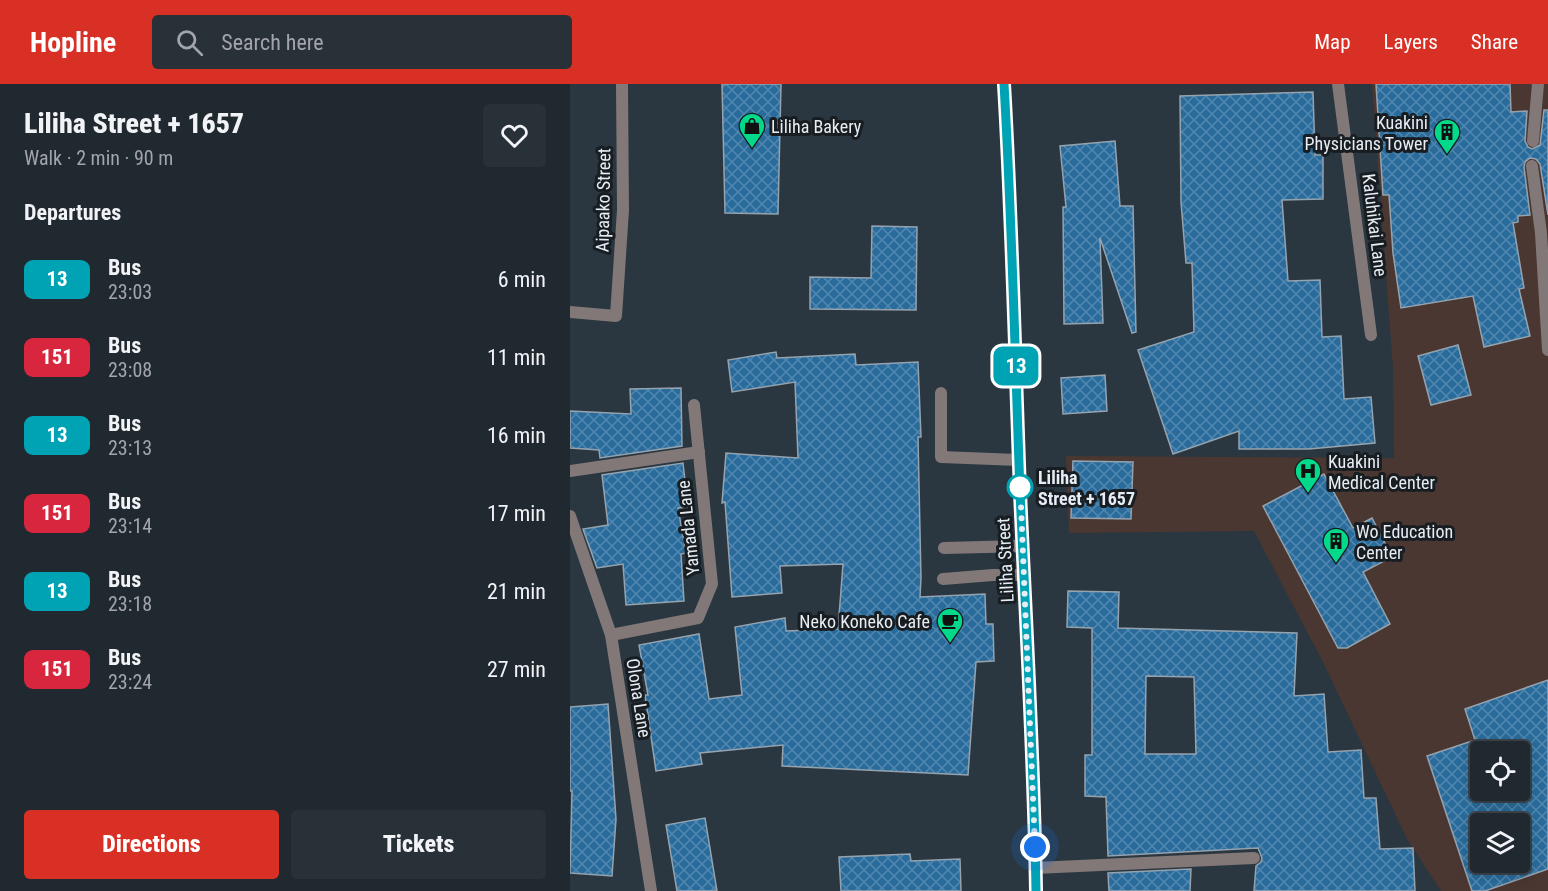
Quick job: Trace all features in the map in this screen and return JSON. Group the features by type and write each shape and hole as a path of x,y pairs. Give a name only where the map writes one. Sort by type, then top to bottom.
{"street":[{"name":"Aipaako Street","path":"570,312 616,316 623,210 622,84"},
{"name":"Liliha Street","path":"1004,84 1012,225 1036,891"},
{"name":"Kaluhikai Lane","path":"1338,84 1371,335"},
{"path":"1533,141 1538,84"},
{"path":"1532,166 1541,233 1548,350"},
{"path":"941,393 940,457 1019,459"},
{"name":"Yamada Lane","path":"611,634 698,618 712,584 694,405"},
{"name":"Yamada Lane","path":"570,471 699,452"},
{"name":"Olona Lane","path":"570,516 611,634 651,891"},
{"path":"944,548 1023,546"},
{"path":"943,579 1024,575"},
{"path":"1035,868 1254,858"}],"shaded area":[{"name":"Kuakini Medical Center","path":"1372,84 1548,84 1548,891 1441,891 1407,839 1323,662 1254,531 1069,533 1066,456 1394,458 1393,368"}],"building":[{"name":"Liliha Bakery","path":"722,84 781,84 778,214 725,213"},
{"path":"1376,84 1510,84 1511,112 1527,111 1525,141 1532,149 1540,145 1544,110 1548,110 1548,215 1540,164 1536,159 1530,158 1525,162 1524,167 1530,215 1518,216 1518,222 1513,223 1524,288 1519,289 1530,336 1484,347 1473,296 1401,308 1393,253 1389,195 1383,195"},
{"path":"1313,92 1315,155 1323,155 1323,199 1282,200 1288,281 1320,280 1322,337 1341,336 1344,399 1371,397 1375,443 1309,449 1239,449 1239,431 1173,454 1138,350 1194,332 1192,263 1186,263 1181,202 1180,96"},
{"path":"1115,141 1120,206 1133,206 1136,332 1132,333 1100,238 1103,323 1064,324 1063,207 1066,207 1060,146"},
{"path":"872,226 917,227 916,310 810,309 810,277 871,278"},
{"path":"1458,345 1471,395 1431,405 1418,356"},
{"path":"776,352 777,358 855,354 856,365 918,362 921,437 918,437 920,597 985,594 986,624 993,624 994,661 976,662 968,775 782,766 783,745 700,753 702,764 656,771 645,695 648,695 639,645 699,634 709,699 742,695 735,627 785,618 786,631 838,629 843,564 780,566 782,593 732,597 725,502 722,503 726,453 798,458 795,382 732,392 728,360"},
{"path":"1105,375 1107,411 1063,414 1061,378"},
{"path":"681,388 682,446 600,458 599,450 570,448 570,411 631,414 630,389"},
{"path":"1073,461 1133,462 1131,519 1071,518"},
{"path":"683,463 688,507 678,508 686,553 681,554 684,601 626,605 623,564 597,568 583,529 608,525 602,475"},
{"name":"Wo Education Center","path":"1324,474 1353,528 1372,518 1392,557 1363,572 1390,624 1347,648 1338,648 1263,506"},
{"path":"1068,591 1119,592 1118,628 1297,633 1294,696 1324,694 1328,752 1361,750 1364,798 1376,798 1380,849 1413,848 1415,891 1254,891 1256,866 1262,858 1258,848 1108,856 1106,797 1085,796 1085,755 1092,755 1092,628 1067,627","holes":["1146,676 1194,677 1196,754 1145,754"]},
{"path":"1548,680 1548,869 1485,891 1472,891 1427,756 1470,742 1470,801 1530,801 1530,741 1472,741 1475,740 1465,709"},
{"path":"608,704 616,819 612,876 570,873 572,791 570,791 570,707"},
{"path":"705,818 717,891 677,891 666,825"},
{"path":"910,854 911,861 960,859 961,891 841,891 839,857"},
{"path":"1191,869 1190,891 1109,891 1108,873"}],"bus line":[{"name":"13","path":"1004,84 1012,225 1036,891"}],"place":[{"name":"Liliha Bakery","path":"752,149"},
{"name":"Kuakini Physicians Tower","path":"1447,155"},
{"name":"Liliha Street + 1657","path":"1020,487"},
{"name":"Kuakini Medical Center","path":"1308,494"},
{"name":"Wo Education Center","path":"1336,564"},
{"name":"Neko Koneko Cafe","path":"950,644"}],"route":[{"path":"1020,487 1020,481 1035,847"}]}
